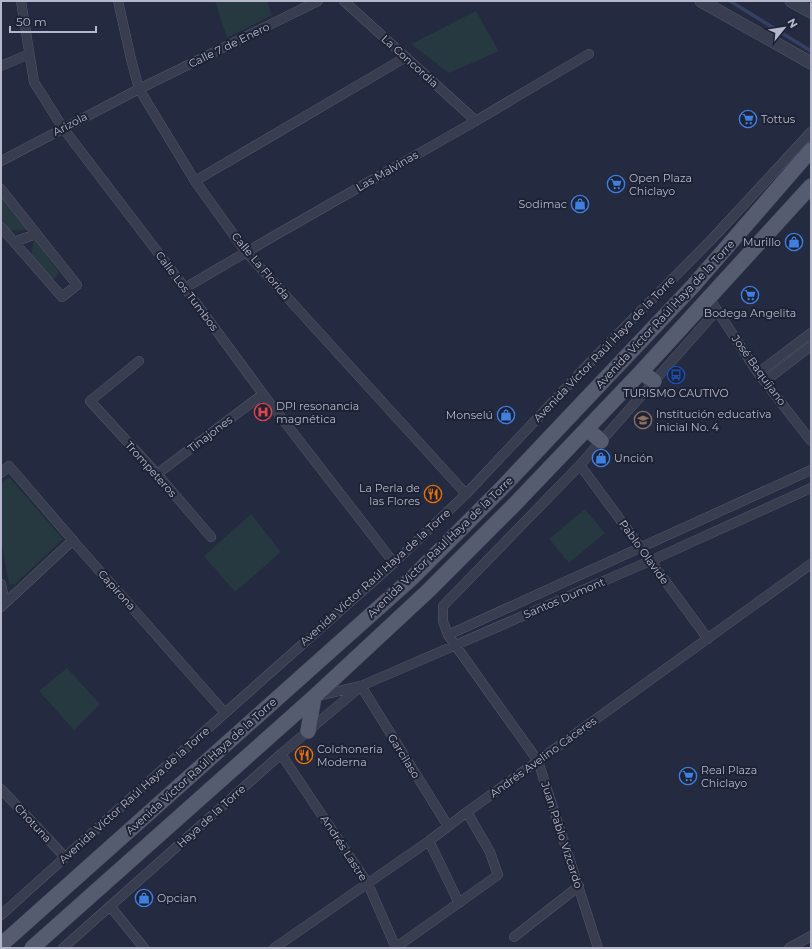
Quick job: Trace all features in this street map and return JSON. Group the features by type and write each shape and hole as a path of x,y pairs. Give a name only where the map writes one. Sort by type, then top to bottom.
{"main road":[{"name":"Avenida Victor Raúl Haya de la Torre","path":"1,945 412,578 500,491 688,292 811,150"},
{"name":"Avenida Victor Raúl Haya de la Torre","path":"32,948 314,697 428,591 513,506 641,372 713,304 811,186"},
{"path":"641,372 654,381"},
{"path":"588,428 601,441"},
{"path":"308,731 314,697"}],"street":[{"name":"Calle Los Tumbos","path":"21,1 34,82 62,128 185,288 263,394 394,563"},
{"name":"Calle La Florida","path":"118,1 139,89 195,181 246,252 466,494"},
{"name":"Calle 7 de Enero","path":"139,89 318,1"},
{"name":"La Concordia","path":"344,1 476,121"},
{"path":"700,1 811,63"},
{"path":"791,1 811,12"},
{"path":"1,66 29,54"},
{"name":"Las Malvinas","path":"185,288 476,121 525,90 590,54"},
{"path":"195,181 406,57"},
{"name":"Arizola","path":"1,161 139,89"},
{"name":"Avenida Víctor Raúl Haya de la Torre","path":"1,915 394,563 466,494 596,356 712,238 811,132"},
{"path":"1,189 77,285 62,298 1,227"},
{"path":"14,242 36,234"},
{"path":"580,465 654,381 713,304"},
{"name":"José Baquíjano","path":"713,304 758,373 811,441"},
{"path":"758,373 811,333"},
{"path":"765,382 811,346"},
{"name":"Trompeteros","path":"139,361 90,401 212,537"},
{"name":"Tinajones","path":"157,474 263,394"},
{"name":"Pablo Olavide","path":"580,465 708,639"},
{"name":"Juan Pablo Vizcardo","path":"580,465 443,606 443,621 448,635 538,761 598,948"},
{"name":"Capirona","path":"1,473 9,466 225,713"},
{"name":"Santos Dumont","path":"448,635 811,470"},
{"name":"Santos Dumont","path":"314,697 361,686 650,561 811,488"},
{"path":"3,605 73,540"},
{"name":"Andrés Avelino Cáceres","path":"274,948 429,841 811,564"},
{"path":"1,584 3,605"},
{"name":"Haya de la Torre","path":"63,948 281,754 361,686"},
{"name":"Garcilaso","path":"361,686 448,826"},
{"name":"Andrés Lastre","path":"281,754 368,884 396,948"},
{"name":"Chotuna","path":"1,789 65,857"},
{"path":"396,948 498,874 490,852 467,812"},
{"path":"429,841 459,903"},
{"path":"514,936 579,886"},
{"path":"110,906 144,948"},
{"path":"789,948 811,936"}],"shaded area":[{"path":"215,1 267,1 272,15 227,38"},
{"path":"476,11 499,51 449,73 411,44"},
{"path":"1,193 28,230 8,231 1,219"},
{"path":"34,238 59,272 56,277 50,280 31,256"},
{"path":"9,477 63,539 15,584 9,584 1,541 1,484"},
{"path":"585,509 605,533 569,563 549,539"},
{"path":"251,514 281,552 235,592 204,556"},
{"path":"67,668 100,704 74,730 39,691"}],"waterway":[{"path":"730,1 811,51"}],"place":[{"name":"Tottus","path":"748,119"},
{"name":"Open Plaza Chiclayo","path":"616,184"},
{"name":"Sodimac","path":"580,204"},
{"name":"Murillo","path":"794,242"},
{"name":"Bodega Angelita","path":"750,295"},
{"name":"TURISMO CAUTIVO","path":"676,375"},
{"name":"DPI resonancia magnética","path":"263,412"},
{"name":"Monselú","path":"506,415"},
{"name":"Institución educativa inicial No. 4","path":"643,420"},
{"name":"Unción","path":"601,458"},
{"name":"La Perla de las Flores","path":"433,494"},
{"name":"Colchoneria Moderna","path":"304,755"},
{"name":"Real Plaza Chiclayo","path":"688,776"},
{"name":"Opcian","path":"144,898"}]}
